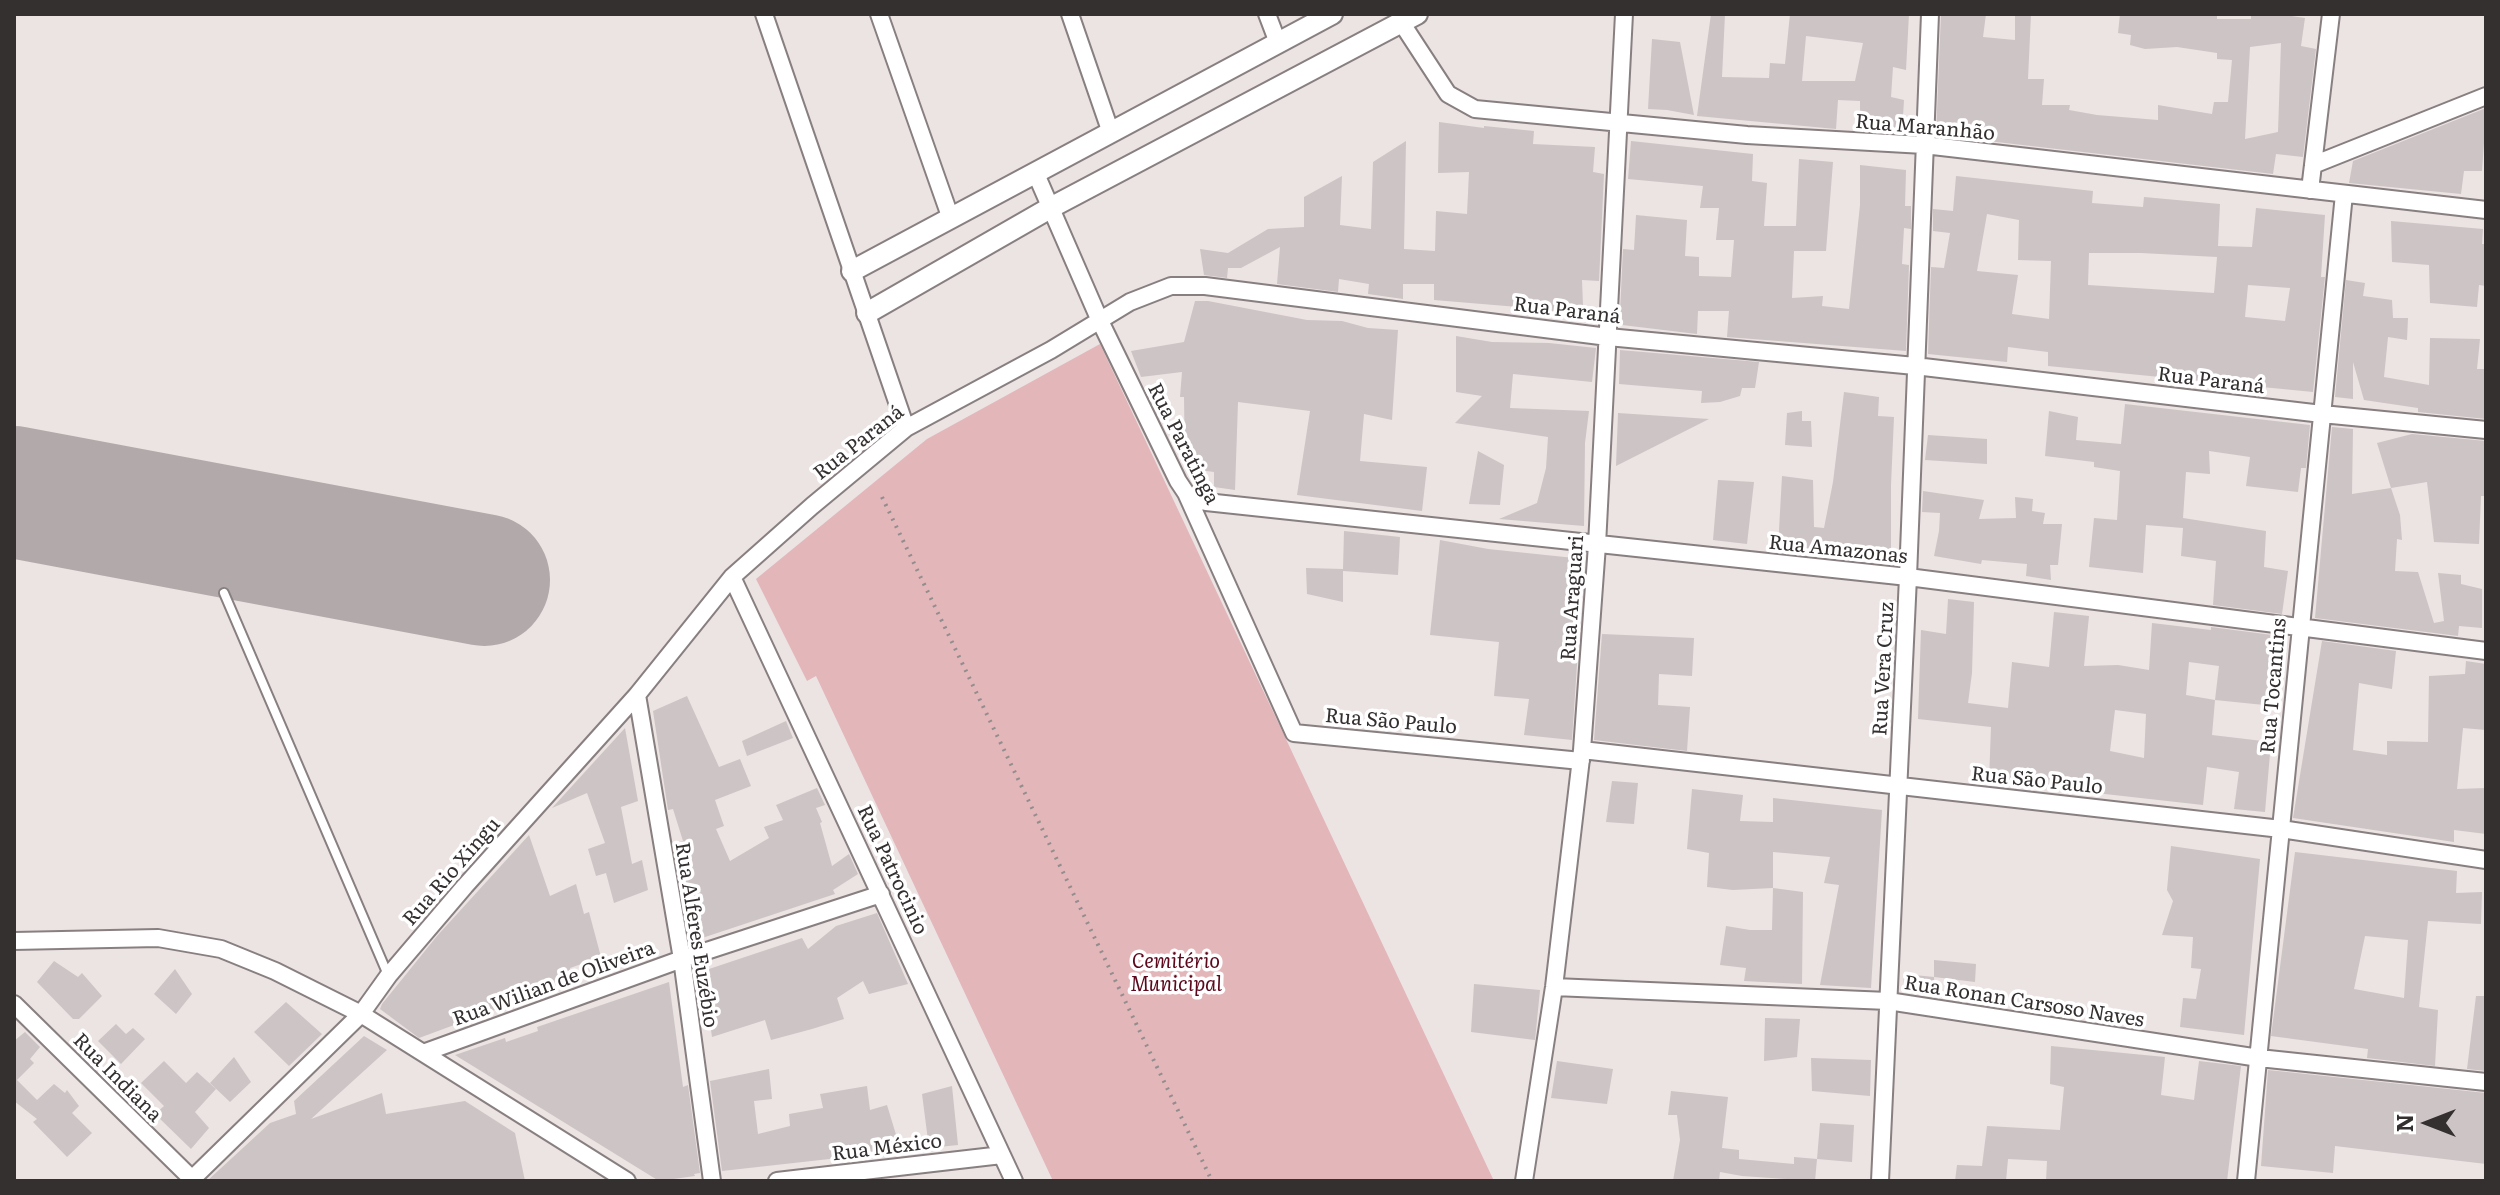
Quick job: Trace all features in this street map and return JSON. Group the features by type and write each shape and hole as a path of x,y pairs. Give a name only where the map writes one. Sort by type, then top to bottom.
{"street":[{"path":"764,14 906,428"},
{"path":"879,14 951,219"},
{"path":"1070,14 1111,133"},
{"path":"1267,14 1278,43"},
{"path":"852,271 1332,14"},
{"name":"Rua Araguari","path":"1525,1181 1554,987 1581,756 1597,545 1624,14"},
{"name":"Rua Vera Cruz","path":"1880,1181 1930,14"},
{"path":"2310,190 2331,14"},
{"path":"867,313 1050,208 1409,18"},
{"name":"Rua Maranhão","path":"1409,18 1448,94 1475,109 1747,135 1924,145 2486,210"},
{"path":"2313,165 2486,96"},
{"name":"Rua Paratinga","path":"1036,174 1100,321 1186,493 1294,733"},
{"name":"Rua Tocantins","path":"2246,1181 2344,194"},
{"name":"Rua Paraná","path":"732,577 906,428 1051,350 1130,302 1171,286 1185,285 1608,337 1915,366 2486,430"},
{"name":"Rua Amazonas","path":"1186,493 1206,502 1908,577 2486,651"},
{"name":"Rua Rio Xingu","path":"191,1180 361,1014 389,975 465,886 637,695 732,577"},
{"name":"Rua Patrocinio","path":"732,577 1014,1181"},
{"name":"Rua Alferes Euzébio","path":"637,695 682,959 712,1181"},
{"name":"Rua São Paulo","path":"1294,733 1898,785 2281,829 2486,860"},
{"name":"Rua Wilian de Oliveira","path":"423,1053 682,959 881,894"},
{"path":"14,941 158,938 221,949 275,971 361,1014 627,1181"},
{"name":"Rua Ronan Carsoso Naves","path":"1554,987 1888,1001 2259,1058 2486,1082"},
{"name":"Rua Indiana","path":"14,1004 191,1180"},
{"name":"Rua México","path":"777,1181 1002,1155"}],"lane":[{"path":"224,593 389,975"}],"path":[{"path":"882,497 1212,1181"}],"green space":[{"name":"Cemitério Municipal","path":"1100,344 1494,1181 1053,1181 816,676 807,681 756,579 927,439"}],"building":[{"path":"1711,14 1725,14 1722,77 1769,78 1770,63 1785,64 1790,14 1909,14 1906,70 1893,67 1891,97 1904,100 1902,133 1860,128 1860,101 1838,100 1836,129 1697,116","holes":["1806,36 1863,43 1855,81 1802,81"]},
{"path":"1941,14 1986,14 1983,37 2015,40 2015,14 2031,14 2028,79 2044,79 2042,105 2070,105 2069,110 2097,115 2158,120 2158,105 2212,114 2214,102 2228,102 2232,60 2217,59 2217,53 2177,47 2145,49 2130,45 2131,35 2118,33 2120,14 2217,14 2217,19 2251,19 2251,14 2278,14 2305,18 2301,46 2316,49 2303,157 2276,154 2273,174 1936,135","holes":["2281,43 2278,132 2245,139 2250,47"]},
{"path":"1652,39 1680,42 1694,115 1648,109"},
{"path":"2486,108 2482,171 2464,171 2461,194 2349,183 2353,161"},
{"path":"1439,122 1534,131 1533,144 1595,147 1593,172 1604,174 1599,281 1582,280 1583,306 1556,301 1555,315 1518,307 1434,300 1434,284 1403,284 1403,299 1368,294 1369,284 1339,279 1338,292 1277,284 1280,247 1241,268 1228,268 1227,278 1204,275 1200,249 1228,253 1268,229 1304,227 1304,197 1342,176 1340,225 1371,229 1373,162 1406,141 1404,249 1435,251 1436,211 1467,214 1469,172 1438,173"},
{"path":"1631,141 1753,154 1752,181 1767,183 1764,226 1796,226 1799,159 1833,162 1826,251 1794,251 1792,298 1823,296 1822,306 1849,309 1860,205 1860,165 1906,170 1905,206 1911,206 1911,229 1904,228 1902,264 1909,265 1906,351 1727,337 1729,311 1698,311 1697,334 1622,325 1623,249 1634,250 1636,215 1687,220 1685,256 1699,257 1699,276 1731,277 1734,240 1716,240 1719,208 1700,208 1703,186 1628,179"},
{"path":"1956,176 2093,191 2092,203 2143,207 2144,197 2220,204 2218,246 2252,247 2256,208 2325,215 2321,277 2325,277 2313,392 2048,366 2048,352 2008,347 2007,362 1928,354 1931,267 1944,268 1950,233 1933,231 1933,209 1953,211","holes":["1987,214 2019,220 2018,260 2051,261 2049,319 2012,314 2018,275 1977,271","2089,253 2217,257 2214,293 2088,285","2248,285 2290,288 2285,321 2245,317"]},
{"path":"2391,221 2483,229 2486,286 2479,285 2477,307 2430,303 2429,265 2392,262"},
{"path":"2346,280 2365,283 2363,296 2392,300 2393,318 2408,318 2407,340 2388,337 2384,377 2429,385 2430,338 2480,339 2477,369 2486,369 2486,419 2418,412 2418,408 2364,400 2353,362 2353,399 2335,397"},
{"path":"1195,301 1307,320 1342,321 1368,328 1398,330 1392,420 1364,414 1360,461 1427,467 1422,511 1297,495 1310,411 1238,402 1235,490 1214,487 1214,472 1185,468 1184,397 1180,397 1182,372 1141,377 1131,351 1184,342"},
{"path":"1456,336 1492,342 1596,348 1592,382 1513,374 1510,408 1589,411 1585,443 1584,526 1499,519 1537,503 1546,468 1548,437 1455,423 1482,396 1456,392"},
{"path":"1620,350 1759,362 1755,388 1742,388 1740,396 1720,402 1701,403 1702,391 1619,384"},
{"path":"1844,392 1879,397 1878,416 1894,417 1891,561 1778,548 1782,476 1813,480 1814,527 1824,528"},
{"path":"2125,404 2310,425 2306,468 2301,468 2298,492 2246,486 2250,457 2209,451 2210,474 2186,472 2183,518 2266,531 2264,567 2288,571 2282,614 2213,605 2216,561 2181,556 2183,528 2146,525 2143,573 2089,567 2094,518 2117,520 2120,471 2094,467 2094,462 2045,456 2049,411 2078,417 2076,440 2121,444"},
{"path":"1802,411 1802,421 1811,421 1812,447 1785,445 1787,413"},
{"path":"1618,413 1709,419 1616,466"},
{"path":"2332,427 2353,429 2352,494 2391,488 2400,515 2402,540 2397,539 2395,571 2418,572 2434,623 2444,621 2438,573 2461,575 2461,584 2482,589 2482,628 2459,626 2458,636 2315,618"},
{"path":"2412,434 2486,441 2486,496 2481,496 2479,544 2434,542 2427,482 2391,488 2377,443"},
{"path":"1928,435 1987,439 1987,464 1925,460"},
{"path":"1478,451 1504,465 1500,505 1469,504"},
{"path":"1718,480 1754,482 1747,544 1713,540"},
{"path":"1923,491 1984,500 1979,519 2016,518 2015,497 2033,499 2032,511 2045,513 2043,524 2062,524 2058,565 2050,565 2051,580 2026,576 2027,564 1982,560 1981,564 1934,556 1940,513 1922,512"},
{"path":"1344,531 1400,537 1398,575 1343,571 1343,602 1307,594 1306,568 1343,569"},
{"path":"1440,540 1488,549 1584,559 1572,740 1524,735 1529,699 1494,696 1499,642 1430,635"},
{"path":"1948,599 1974,602 1968,703 2008,708 2012,662 2049,667 2054,612 2089,616 2084,666 2118,665 2149,670 2152,623 2280,636 2274,706 2215,700 2212,735 2271,742 2265,812 2234,809 2239,772 2207,767 2203,805 1989,781 1991,727 1918,719 1921,630 1946,634","holes":["2189,662 2219,666 2215,700 2186,695","2115,710 2146,714 2144,758 2110,751"]},
{"path":"1602,634 1694,638 1692,676 1659,674 1658,705 1690,707 1687,751 1594,740"},
{"path":"2322,641 2396,651 2392,689 2359,683 2353,750 2387,755 2387,741 2428,742 2429,676 2465,674 2466,661 2486,664 2486,730 2463,728 2457,789 2486,788 2486,834 2454,830 2454,842 2293,818"},
{"path":"687,696 719,767 740,759 751,786 715,800 724,826 716,829 730,861 769,838 764,827 783,820 776,805 817,788 825,805 816,808 832,866 849,854 858,874 833,890 835,894 690,942 674,844 683,841 673,809 668,810 653,711"},
{"path":"786,721 793,738 747,756 742,741"},
{"path":"625,728 638,801 621,807 632,864 642,860 648,890 614,903 606,873 596,876 588,849 605,843 587,793 552,808"},
{"path":"1612,781 1638,783 1634,824 1606,822"},
{"path":"1692,789 1743,795 1740,821 1773,822 1773,798 1882,810 1871,988 1820,985 1839,885 1824,883 1830,857 1773,852 1773,888 1733,890 1707,887 1709,853 1687,849"},
{"path":"529,835 550,896 576,884 584,914 589,912 601,957 570,968 573,981 419,1038 380,1009 382,1004 437,936"},
{"path":"2171,846 2260,859 2244,1035 2180,1027 2183,998 2196,999 2201,969 2191,968 2193,937 2162,935 2173,901 2167,890"},
{"path":"2295,852 2457,871 2456,893 2482,892 2481,924 2428,921 2419,1007 2438,1010 2435,1066 2367,1058 2368,1049 2271,1036","holes":["2365,936 2408,940 2404,998 2354,989"]},
{"path":"1773,888 1803,892 1802,984 1744,981 1746,968 1720,965 1726,926 1772,930"},
{"path":"877,913 908,984 869,994 863,981 837,998 844,1019 812,1029 771,1040 765,1020 712,1037 703,971 802,938 808,949 836,926"},
{"path":"1934,960 1976,964 1975,982 1934,977"},
{"path":"54,961 78,977 82,973 102,996 79,1019 73,1019 37,982"},
{"path":"175,969 192,994 176,1014 154,994"},
{"path":"1904,974 1934,977 1935,996 1903,992"},
{"path":"669,982 683,1087 688,1085 700,1173 695,1176 659,1181 455,1055 505,1038 506,1042 538,1031 537,1027"},
{"path":"1474,984 1540,990 1535,1040 1471,1032"},
{"path":"2476,996 2486,996 2486,1071 2467,1069"},
{"path":"286,1002 322,1034 289,1066 254,1032"},
{"path":"1765,1018 1800,1019 1797,1057 1764,1061"},
{"path":"116,1024 126,1034 133,1028 145,1039 121,1064 98,1041"},
{"path":"25,1032 40,1047 30,1059 34,1063 17,1080 37,1100 54,1084 65,1093 67,1090 79,1106 72,1113 92,1133 67,1157 33,1122 37,1119 14,1101 14,1041"},
{"path":"364,1036 387,1050 311,1119 382,1093 386,1114 465,1101 515,1133 525,1181 207,1181 270,1123 296,1114 294,1101"},
{"path":"2051,1046 2165,1057 2161,1095 2194,1100 2199,1061 2241,1066 2227,1181 2046,1181 2047,1161 2008,1159 2006,1181 1955,1181 1957,1165 1982,1166 1987,1126 2060,1130 2064,1087 2050,1084"},
{"path":"234,1057 251,1082 230,1102 210,1083"},
{"path":"1811,1058 1871,1060 1870,1096 1812,1091"},
{"path":"164,1061 186,1083 197,1072 216,1089 195,1112 209,1128 191,1149 155,1114 164,1106 141,1083"},
{"path":"1557,1061 1613,1069 1607,1104 1551,1098"},
{"path":"769,1069 772,1099 754,1101 758,1134 790,1126 789,1114 823,1108 820,1094 867,1086 870,1110 887,1105 901,1151 722,1171 710,1081"},
{"path":"2268,1070 2486,1093 2486,1164 2335,1146 2333,1173 2261,1166"},
{"path":"952,1086 958,1145 929,1148 922,1094"},
{"path":"1671,1091 1728,1097 1722,1148 1739,1150 1739,1159 1794,1164 1794,1157 1817,1159 1815,1181 1720,1172 1719,1181 1673,1181 1680,1140 1677,1115 1668,1115"},
{"path":"1820,1123 1854,1125 1852,1162 1817,1159"}],"runway":[{"path":"14,492 484,580"}]}
